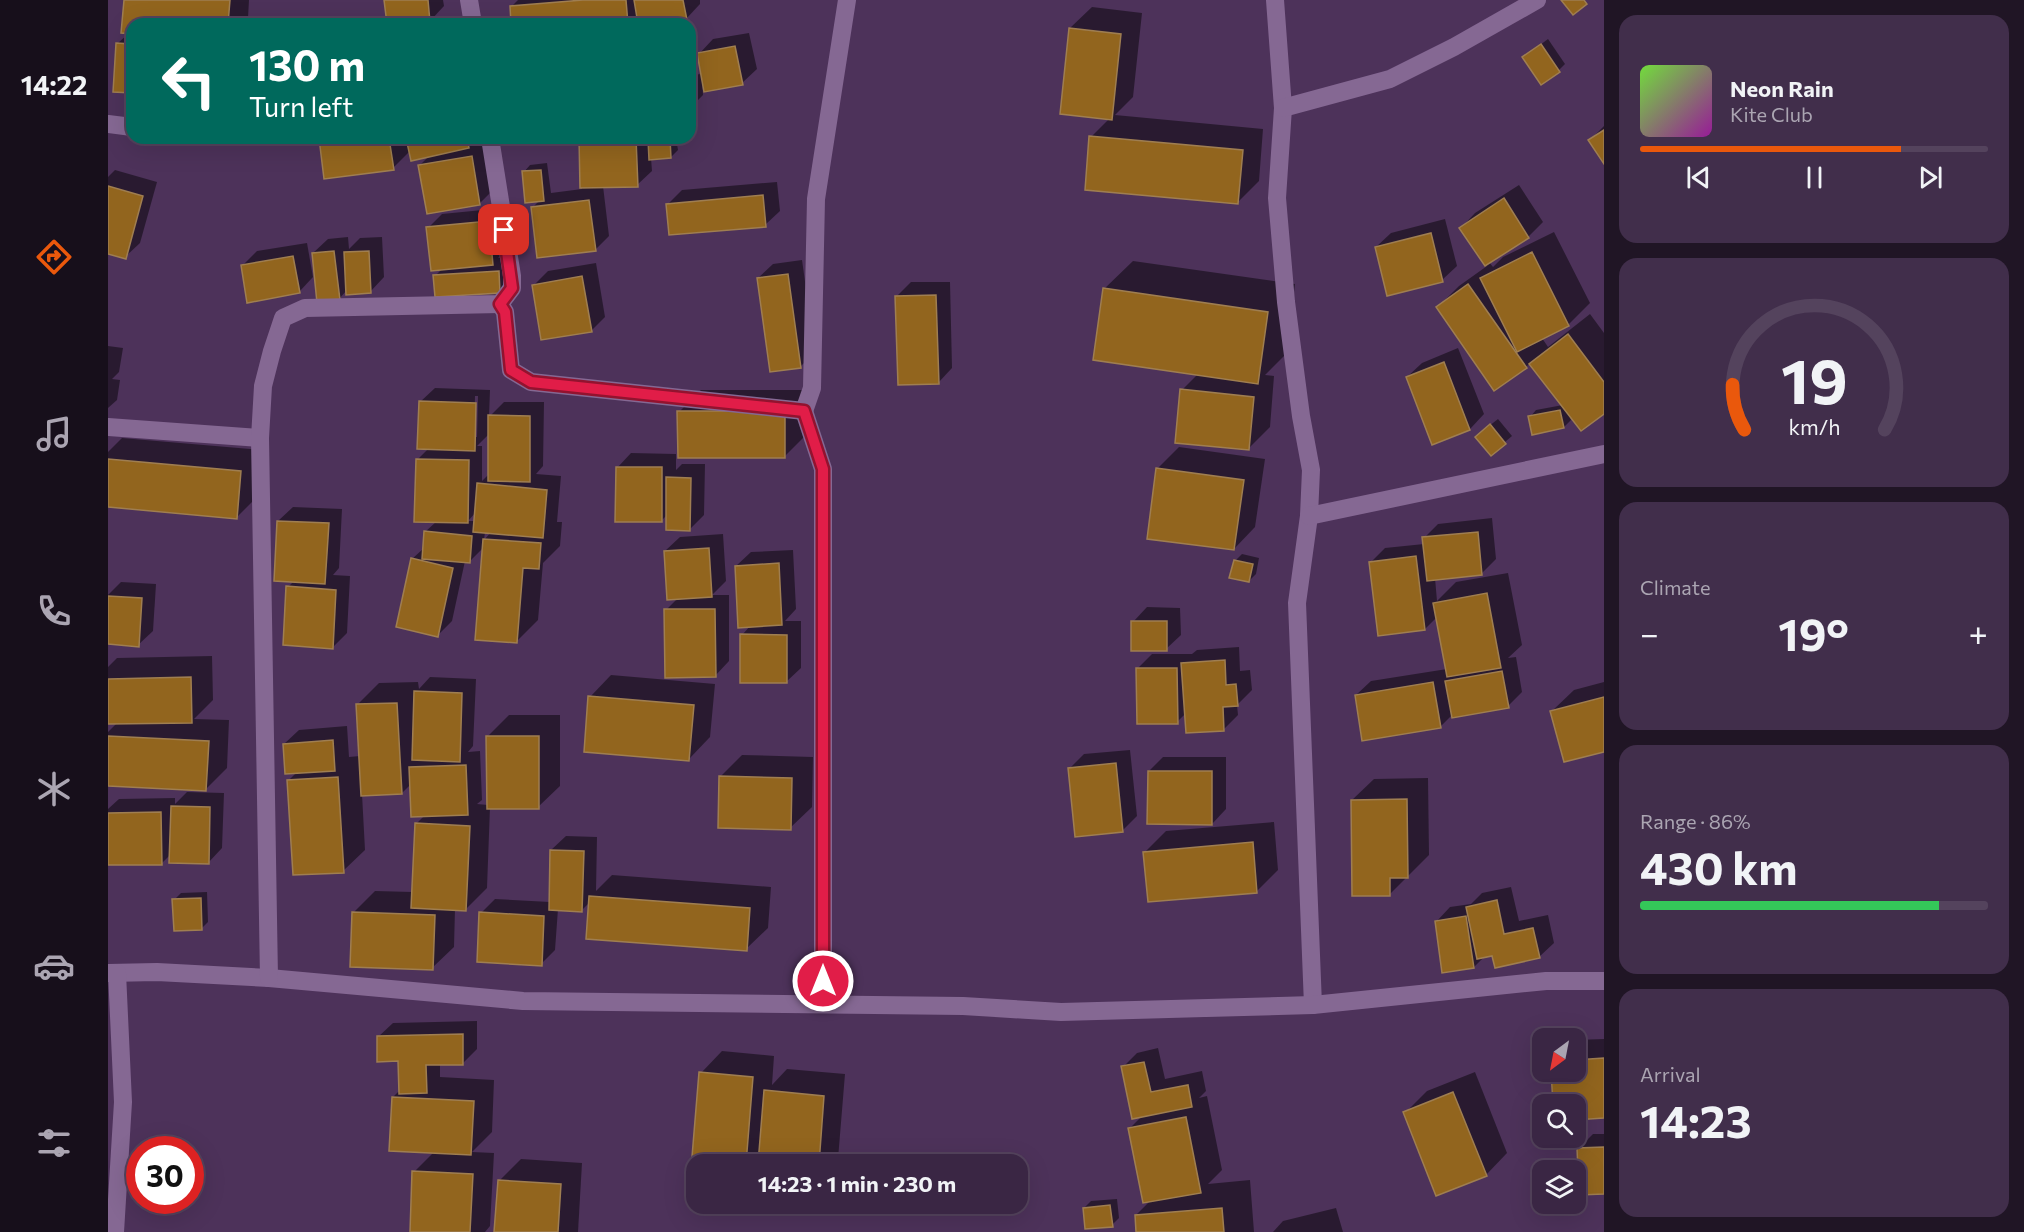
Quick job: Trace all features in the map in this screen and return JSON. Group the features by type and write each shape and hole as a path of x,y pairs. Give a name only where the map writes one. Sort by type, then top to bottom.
{"street":[{"path":"469,0 472,18"},
{"path":"823,1004 823,469 804,411 812,388 816,199 847,0"},
{"path":"1275,0 1283,108 1277,198 1286,302 1301,416 1311,470 1309,516 1297,603 1313,1005"},
{"path":"1283,108 1390,79 1454,47 1537,0"},
{"path":"108,124 126,126"},
{"path":"491,144 512,276 512,288 500,304"},
{"path":"500,304 505,312 511,370 531,382 804,411"},
{"path":"269,978 260,438 263,386 283,318 305,308 500,304"},
{"path":"108,427 260,438"},
{"path":"1309,516 1604,454"},
{"path":"115,1232 123,1102 113,973 157,972 269,978 523,1001 963,1006 1061,1012 1313,1005 1546,981 1604,981"}],"building":[{"path":"124,0 230,0 228,18 126,18 126,33 121,33"},
{"path":"384,0 428,0 430,18 386,18"},
{"path":"583,0 626,0 628,18 511,18 510,6"},
{"path":"634,0 683,0 687,18 637,18"},
{"path":"1561,0 1584,0 1587,4 1573,15"},
{"path":"1069,28 1121,34 1112,120 1060,114"},
{"path":"116,43 126,44 126,93 113,92"},
{"path":"1541,44 1560,72 1541,85 1522,57"},
{"path":"735,46 743,85 704,92 697,53"},
{"path":"1604,130 1604,164 1588,140"},
{"path":"1089,136 1243,150 1238,204 1085,190"},
{"path":"320,144 390,144 394,170 324,179"},
{"path":"407,144 468,144 469,148 411,161"},
{"path":"579,144 636,144 638,187 580,188"},
{"path":"648,144 670,144 671,158 649,160"},
{"path":"472,156 480,205 427,214 418,165"},
{"path":"541,170 544,201 525,203 522,171"},
{"path":"108,186 143,196 126,259 108,254"},
{"path":"763,195 766,227 669,235 666,204"},
{"path":"1504,198 1529,238 1485,266 1459,228"},
{"path":"589,200 596,251 537,258 531,207"},
{"path":"489,221 493,265 431,271 426,227"},
{"path":"1431,233 1443,282 1387,296 1375,247"},
{"path":"334,251 340,300 317,303 312,253"},
{"path":"369,251 371,293 346,295 344,252"},
{"path":"1532,252 1569,326 1517,352 1480,278"},
{"path":"293,256 300,293 247,303 241,265"},
{"path":"499,271 500,293 435,297 433,275"},
{"path":"788,274 801,368 770,372 757,278"},
{"path":"582,276 592,332 541,340 532,285"},
{"path":"1468,284 1527,368 1494,391 1436,307"},
{"path":"1103,288 1268,312 1258,384 1093,360"},
{"path":"936,295 939,384 898,385 895,296"},
{"path":"1568,334 1604,382 1604,414 1581,431 1529,364"},
{"path":"1444,362 1470,430 1432,445 1406,377"},
{"path":"1180,389 1254,397 1249,450 1175,443"},
{"path":"419,401 476,403 475,451 417,449"},
{"path":"1560,410 1564,428 1532,435 1528,416"},
{"path":"677,411 785,411 785,458 678,458"},
{"path":"488,415 530,416 530,482 488,481"},
{"path":"1490,424 1506,444 1491,456 1475,437"},
{"path":"108,459 241,471 237,519 108,507"},
{"path":"416,459 469,460 468,523 414,522"},
{"path":"616,467 662,467 662,522 615,522"},
{"path":"1156,468 1244,480 1234,550 1147,539"},
{"path":"666,477 691,478 690,531 666,530"},
{"path":"477,483 547,490 543,538 473,532"},
{"path":"277,521 329,523 325,584 274,581"},
{"path":"424,531 472,536 470,563 422,559"},
{"path":"1478,532 1482,575 1427,581 1422,537"},
{"path":"483,539 541,543 539,569 523,568 517,643 475,640"},
{"path":"709,548 712,597 667,600 664,551"},
{"path":"1416,556 1425,630 1378,636 1369,562"},
{"path":"411,558 453,568 438,637 396,627"},
{"path":"1234,560 1253,564 1249,582 1229,578"},
{"path":"779,563 782,625 738,628 735,566"},
{"path":"286,586 336,590 333,649 283,645"},
{"path":"1487,593 1501,668 1447,677 1433,603"},
{"path":"108,596 142,598 139,647 108,644"},
{"path":"664,609 715,609 716,677 665,678"},
{"path":"1131,621 1167,621 1167,651 1131,651"},
{"path":"740,634 787,635 787,683 740,683"},
{"path":"1225,660 1226,685 1236,684 1238,706 1223,707 1224,731 1186,733 1181,663"},
{"path":"1136,668 1177,668 1178,724 1137,724"},
{"path":"1502,671 1509,708 1452,718 1445,681"},
{"path":"191,677 192,723 108,724 108,679"},
{"path":"1433,682 1441,728 1362,741 1355,695"},
{"path":"414,691 462,693 460,762 412,760"},
{"path":"588,696 694,705 689,761 584,752"},
{"path":"1604,697 1604,752 1564,762 1550,711"},
{"path":"397,703 402,794 361,796 356,704"},
{"path":"108,736 209,741 206,791 108,786"},
{"path":"486,736 539,736 539,809 487,809"},
{"path":"333,740 335,771 285,774 283,744"},
{"path":"1116,763 1123,832 1075,837 1068,768"},
{"path":"466,765 468,815 411,817 409,767"},
{"path":"1148,771 1212,771 1212,825 1147,824"},
{"path":"719,776 792,778 791,830 718,828"},
{"path":"338,777 344,873 293,875 287,780"},
{"path":"1407,799 1408,878 1390,878 1390,896 1352,896 1351,800"},
{"path":"171,806 210,807 209,864 169,863"},
{"path":"161,812 162,865 108,865 108,813"},
{"path":"415,823 470,826 466,911 411,908"},
{"path":"1253,842 1257,893 1148,902 1143,852"},
{"path":"550,850 584,851 582,912 549,910"},
{"path":"589,896 750,908 747,951 586,939"},
{"path":"201,898 202,930 174,931 172,899"},
{"path":"1497,900 1504,934 1533,928 1540,958 1495,968 1492,956 1477,959 1466,907"},
{"path":"352,912 435,915 433,970 350,967"},
{"path":"479,912 544,916 542,966 477,962"},
{"path":"1466,916 1474,968 1442,973 1435,921"},
{"path":"463,1034 463,1065 426,1065 427,1093 399,1094 398,1061 377,1062 377,1036"},
{"path":"1604,1058 1604,1118 1586,1119 1586,1094 1552,1094 1552,1082 1586,1082 1586,1059"},
{"path":"1144,1062 1151,1092 1188,1085 1192,1107 1132,1119 1121,1066"},
{"path":"699,1072 753,1077 747,1154 692,1154"},
{"path":"764,1090 824,1096 820,1154 759,1154"},
{"path":"1453,1092 1487,1176 1436,1196 1403,1112"},
{"path":"392,1097 474,1101 471,1155 389,1151"},
{"path":"1186,1117 1201,1193 1143,1203 1128,1128"},
{"path":"1604,1147 1604,1194 1586,1195 1586,1160 1578,1160 1577,1148"},
{"path":"412,1171 473,1174 470,1232 410,1232"},
{"path":"498,1180 561,1184 558,1232 494,1232"},
{"path":"1110,1205 1113,1227 1085,1229 1083,1208"},
{"path":"1222,1208 1224,1232 1136,1232 1135,1215"}],"route":[{"path":"504,230 512,288 500,304 505,312 511,370 531,382 804,411 823,469 823,981"}]}
